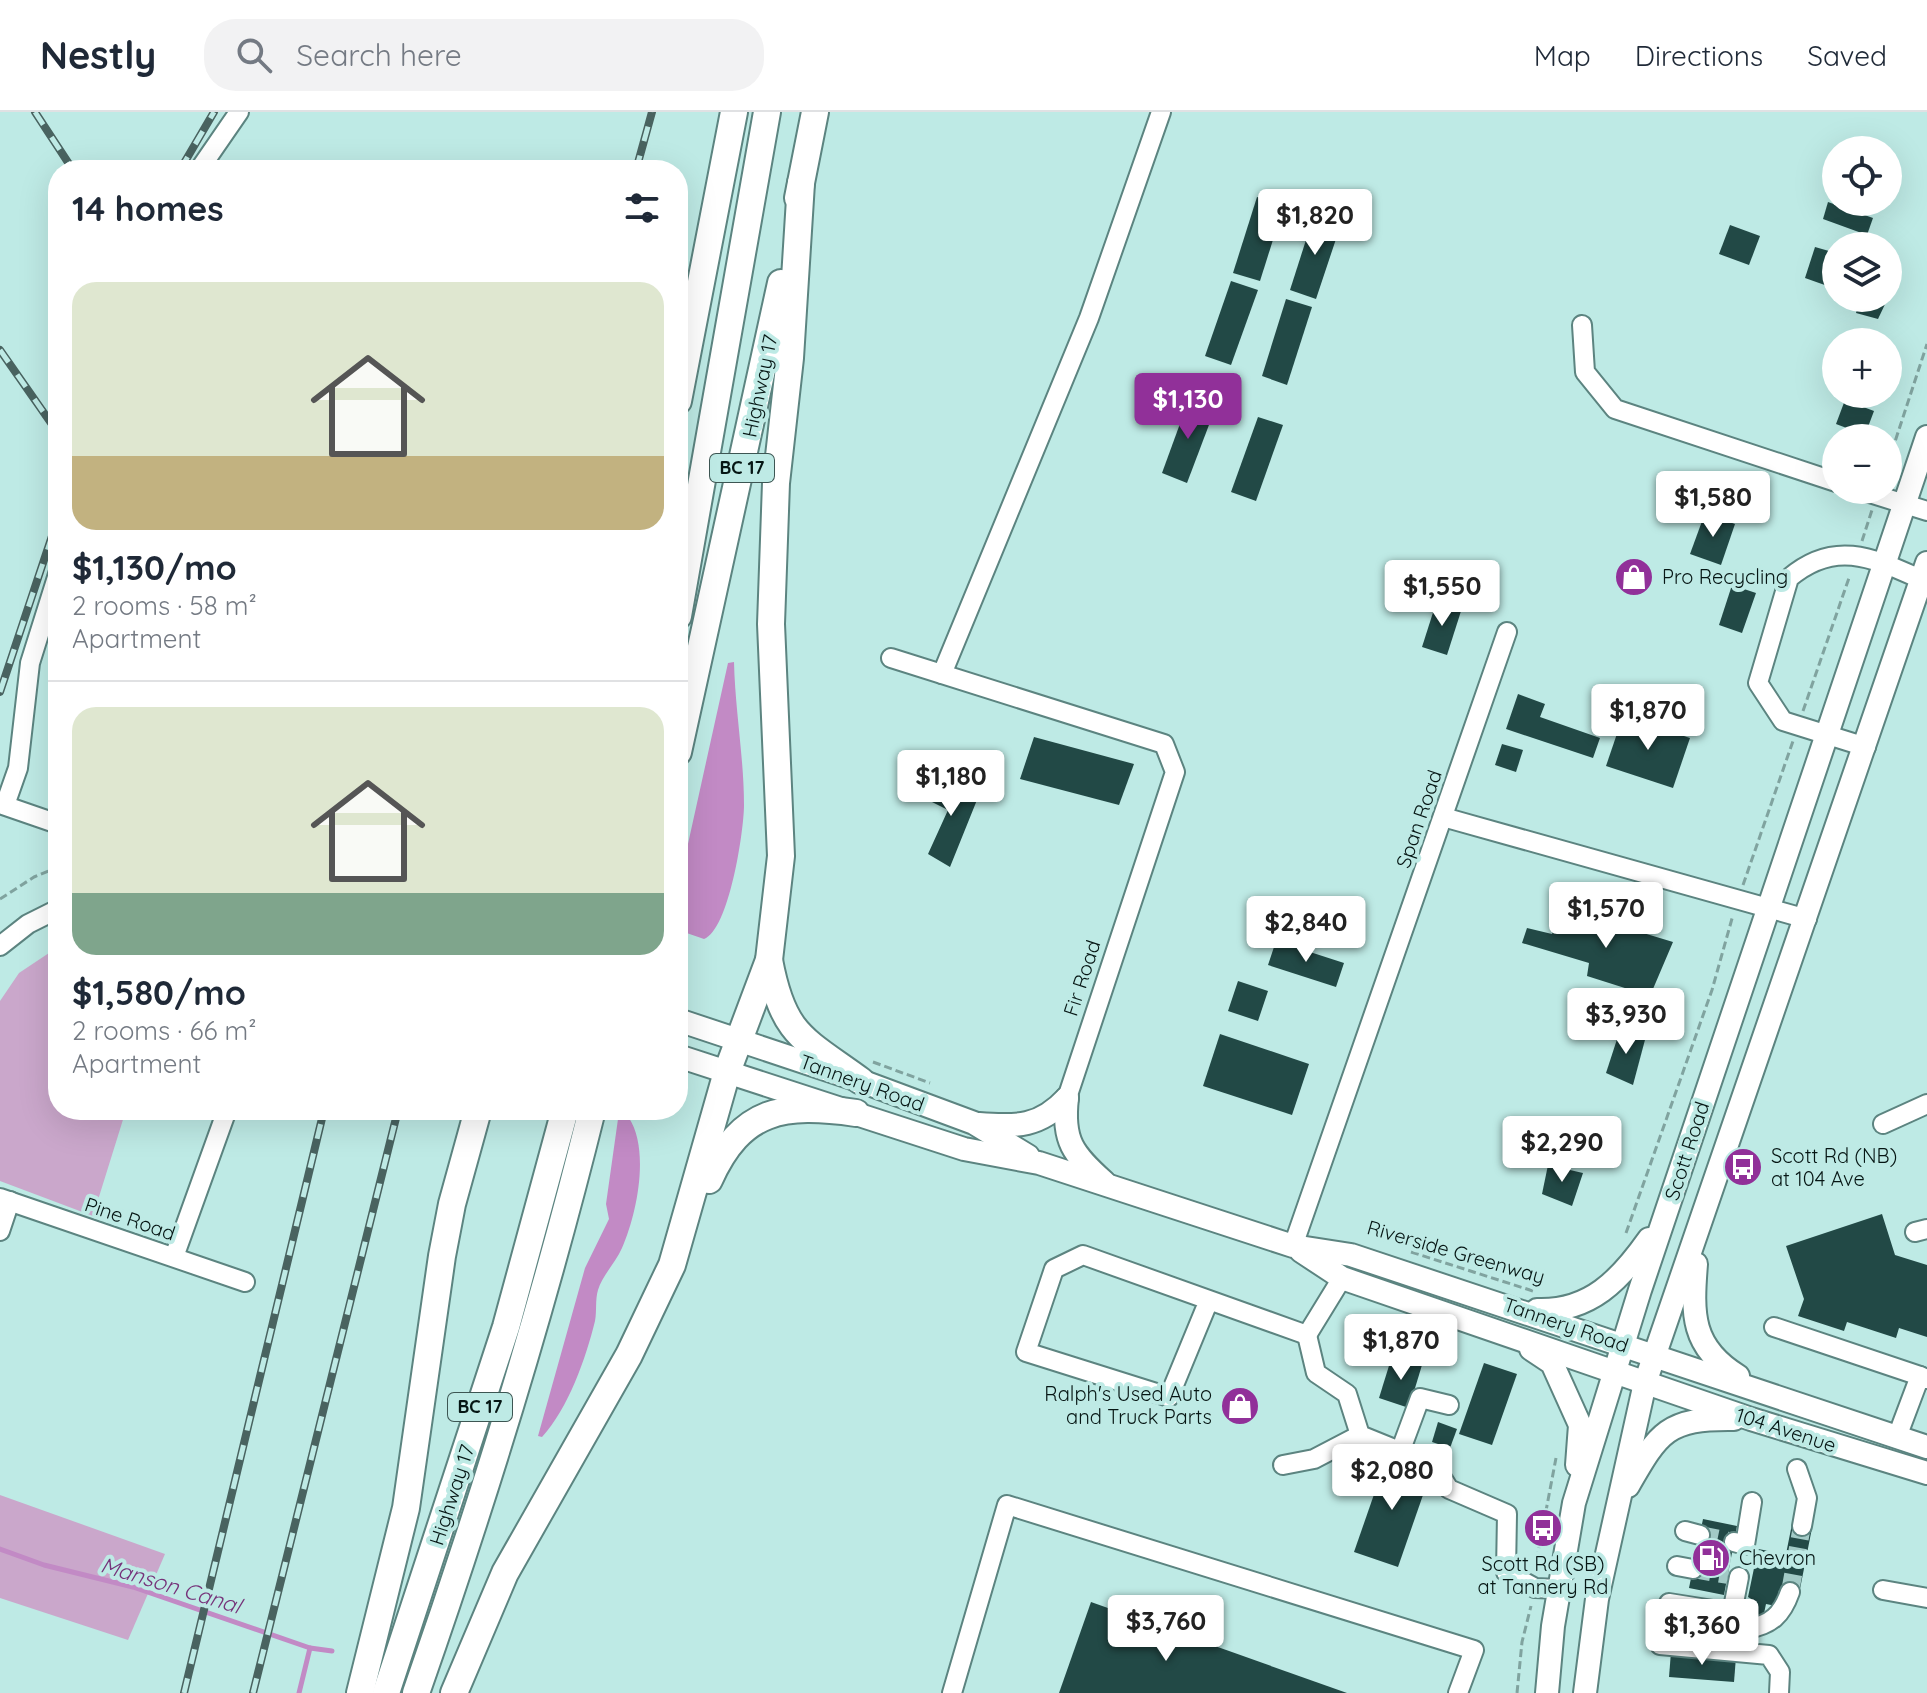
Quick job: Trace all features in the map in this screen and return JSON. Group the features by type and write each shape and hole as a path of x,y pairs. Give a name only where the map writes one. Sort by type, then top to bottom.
{"highway":[{"path":"688,349 734,112"},
{"name":"Highway 17","path":"688,559 767,112"},
{"name":"Highway 17","path":"688,707 769,347 815,112"},
{"path":"685,1225 727,1072 769,960 781,856 771,624 775,497 790,358 801,183"},
{"path":"769,960 779,1006 792,1027 865,1070"},
{"path":"454,1693 505,1573 652,1310 685,1225 719,1156 751,1123 795,1108 856,1113"},
{"path":"360,1693 406,1508 442,1256 452,1204 475,1120"},
{"name":"Highway 17","path":"386,1693 506,1327 562,1120"},
{"name":"Highway 17","path":"416,1693 449,1600 532,1330 589,1120"}],"main road":[{"name":"Scott Road","path":"1547,1693 1559,1589 1574,1503 1665,1217 1927,437"},
{"name":"Scott Road","path":"1585,1693 1597,1599 1614,1508 1645,1383 1925,575"},
{"name":"Tannery Road","path":"688,1023 739,1040 865,1070 974,1123 1039,1163"},
{"name":"Tannery Road","path":"688,1059 964,1149 1039,1163 1293,1246 1351,1255 1654,1355"},
{"path":"974,1123 1014,1127 1034,1123 1053,1113 1067,1098"},
{"path":"1067,1098 1065,1134 1079,1159 1111,1188"},
{"path":"1519,1309 1562,1311 1590,1300 1631,1265 1665,1217"},
{"path":"1698,1235 1692,1305 1700,1340 1722,1366 1763,1391"},
{"name":"Tannery Road","path":"1293,1246 1342,1278 1645,1383"},
{"path":"1513,1338 1552,1363 1580,1425 1574,1503"},
{"name":"104 Avenue","path":"1654,1355 1927,1447"},
{"name":"104 Avenue","path":"1645,1383 1927,1473"},
{"path":"1614,1508 1649,1449 1673,1425 1714,1418 1751,1419"}],"street":[{"path":"206,160 239,112"},
{"path":"891,658 942,674 1089,318 1161,112"},
{"path":"1582,325 1585,372 1615,409 1822,477"},
{"path":"1902,503 1927,511"},
{"path":"1866,747 1783,721 1758,683 1789,578 1800,569 1842,553 1925,575"},
{"path":"48,606 30,663 18,768 2,804 48,820"},
{"name":"Span Road","path":"1293,1246 1507,632"},
{"name":"Fir Road","path":"942,674 1164,744 1175,772 1067,1098"},
{"path":"1443,817 1807,919"},
{"path":"0,946 28,924 48,914"},
{"path":"1883,1124 1927,1104"},
{"path":"174,1257 223,1120"},
{"path":"0,1231 5,1200"},
{"name":"Pine Road","path":"5,1200 245,1282"},
{"path":"1209,1300 1169,1397 1026,1352 1054,1269 1083,1255 1209,1300 1307,1335"},
{"path":"1342,1278 1307,1335 1316,1373 1347,1394 1360,1435 1434,1465 1449,1489 1507,1514 1506,1572 1535,1588 1559,1589"},
{"path":"1774,1327 1924,1378 1897,1437"},
{"path":"1400,1452 1420,1398 1449,1405"},
{"path":"1283,1465 1314,1459 1360,1435"},
{"path":"1797,1469 1807,1498 1802,1526"},
{"path":"1732,1613 1734,1576 1752,1502"},
{"path":"952,1693 1007,1505 1474,1650 1458,1693"},
{"path":"1883,1590 1927,1598"},
{"path":"1669,1603 1732,1613 1747,1629 1767,1625 1784,1609 1790,1592"},
{"path":"1660,1645 1769,1655 1780,1672 1779,1693"}],"path":[{"path":"1901,424 1927,344"},
{"path":"1862,542 1873,506"},
{"path":"1801,716 1852,571"},
{"path":"1740,892 1792,743"},
{"path":"0,899 48,871"},
{"path":"1635,1205 1709,1000 1730,922"},
{"path":"865,1070 932,1085"},
{"name":"Riverside Greenway","path":"1402,1250 1535,1292"},
{"path":"1540,1563 1538,1553 1556,1456"},
{"path":"1517,1693 1522,1642 1528,1626"}],"shaded area":[{"path":"734,662 743,769 743,818 728,900 713,932 704,939 688,933 688,844 728,663"},
{"path":"48,954 48,1120 123,1120 93,1216 0,1181 0,1001 19,973"},
{"path":"618,1120 630,1120 639,1147 640,1164 632,1218 622,1248 598,1290 595,1321 575,1382 560,1412 542,1437 538,1436 585,1268 609,1219 606,1204"},
{"path":"0,1495 165,1554 128,1640 0,1598"}],"building":[{"path":"1257,197 1284,205 1260,281 1233,273"},
{"path":"1314,215 1341,224 1316,299 1290,290"},
{"path":"1824,216 1873,218 1868,232 1859,232 1823,219"},
{"path":"1730,225 1760,236 1749,265 1719,254"},
{"path":"1815,247 1822,249 1822,284 1805,278"},
{"path":"1231,281 1258,290 1231,365 1205,356"},
{"path":"1286,299 1312,307 1287,385 1262,376"},
{"path":"1856,312 1881,312 1878,319"},
{"path":"1189,399 1215,409 1187,483 1162,473"},
{"path":"1842,408 1874,411 1869,424 1836,424"},
{"path":"1258,417 1283,425 1256,501 1231,492"},
{"path":"1705,513 1735,524 1721,565 1690,554"},
{"path":"1732,585 1756,593 1742,633 1719,625"},
{"path":"1437,600 1462,608 1447,655 1422,647"},
{"path":"1518,694 1545,704 1540,717 1600,738 1593,758 1506,729"},
{"path":"1623,716 1690,738 1673,788 1606,766"},
{"path":"1034,737 1134,764 1119,805 1020,779"},
{"path":"1502,744 1523,750 1516,772 1495,765"},
{"path":"937,776 979,795 950,867 928,854 948,810 928,800"},
{"path":"1564,909 1673,942 1650,996 1587,976 1589,963 1522,943 1527,928 1552,934"},
{"path":"1276,941 1344,963 1336,987 1268,965"},
{"path":"1238,981 1268,991 1258,1021 1228,1011"},
{"path":"1621,1027 1646,1036 1633,1085 1606,1073"},
{"path":"1220,1034 1309,1064 1292,1115 1203,1086"},
{"path":"1548,1165 1583,1173 1572,1206 1542,1194"},
{"path":"1882,1214 1895,1255 1927,1265 1927,1337 1899,1328 1896,1338 1847,1322 1844,1331 1798,1316 1804,1299 1786,1246"},
{"path":"1392,1356 1422,1365 1409,1408 1379,1398"},
{"path":"1484,1363 1517,1374 1492,1445 1459,1434"},
{"path":"1438,1422 1457,1429 1450,1448 1432,1442"},
{"path":"1387,1457 1431,1472 1398,1567 1354,1552"},
{"path":"1703,1519 1737,1526 1724,1595 1689,1588"},
{"path":"1792,1524 1812,1528 1799,1594 1779,1590 1776,1606 1766,1604 1763,1618 1750,1616 1753,1600 1748,1597 1758,1549 1786,1554"},
{"path":"1091,1602 1347,1693 1059,1693"},
{"path":"1671,1652 1736,1657 1734,1682 1669,1677"}],"waterway":[{"name":"Manson Canal","path":"0,1549 44,1565 133,1587 310,1648 332,1651"},
{"path":"299,1693 310,1648"}],"tunnel":[{"path":"1790,1592 1802,1526"},
{"path":"1700,1535 1734,1542"},
{"path":"1693,1569 1728,1575"}],"railway":[{"path":"35,112 66,160"},
{"path":"186,160 214,112"},
{"path":"639,160 652,112"},
{"path":"0,350 48,419"},
{"path":"0,692 48,548"},
{"path":"184,1693 322,1120"},
{"path":"253,1693 396,1120"}],"place":[{"name":"Pro Recycling","path":"1634,577"},
{"name":"Scott Rd (NB) at 104 Ave","path":"1743,1167"},
{"name":"Ralph's Used Auto and Truck Parts","path":"1240,1406"},
{"name":"Scott Rd (SB) at Tannery Rd","path":"1543,1528"},
{"name":"Chevron","path":"1711,1558"}]}
